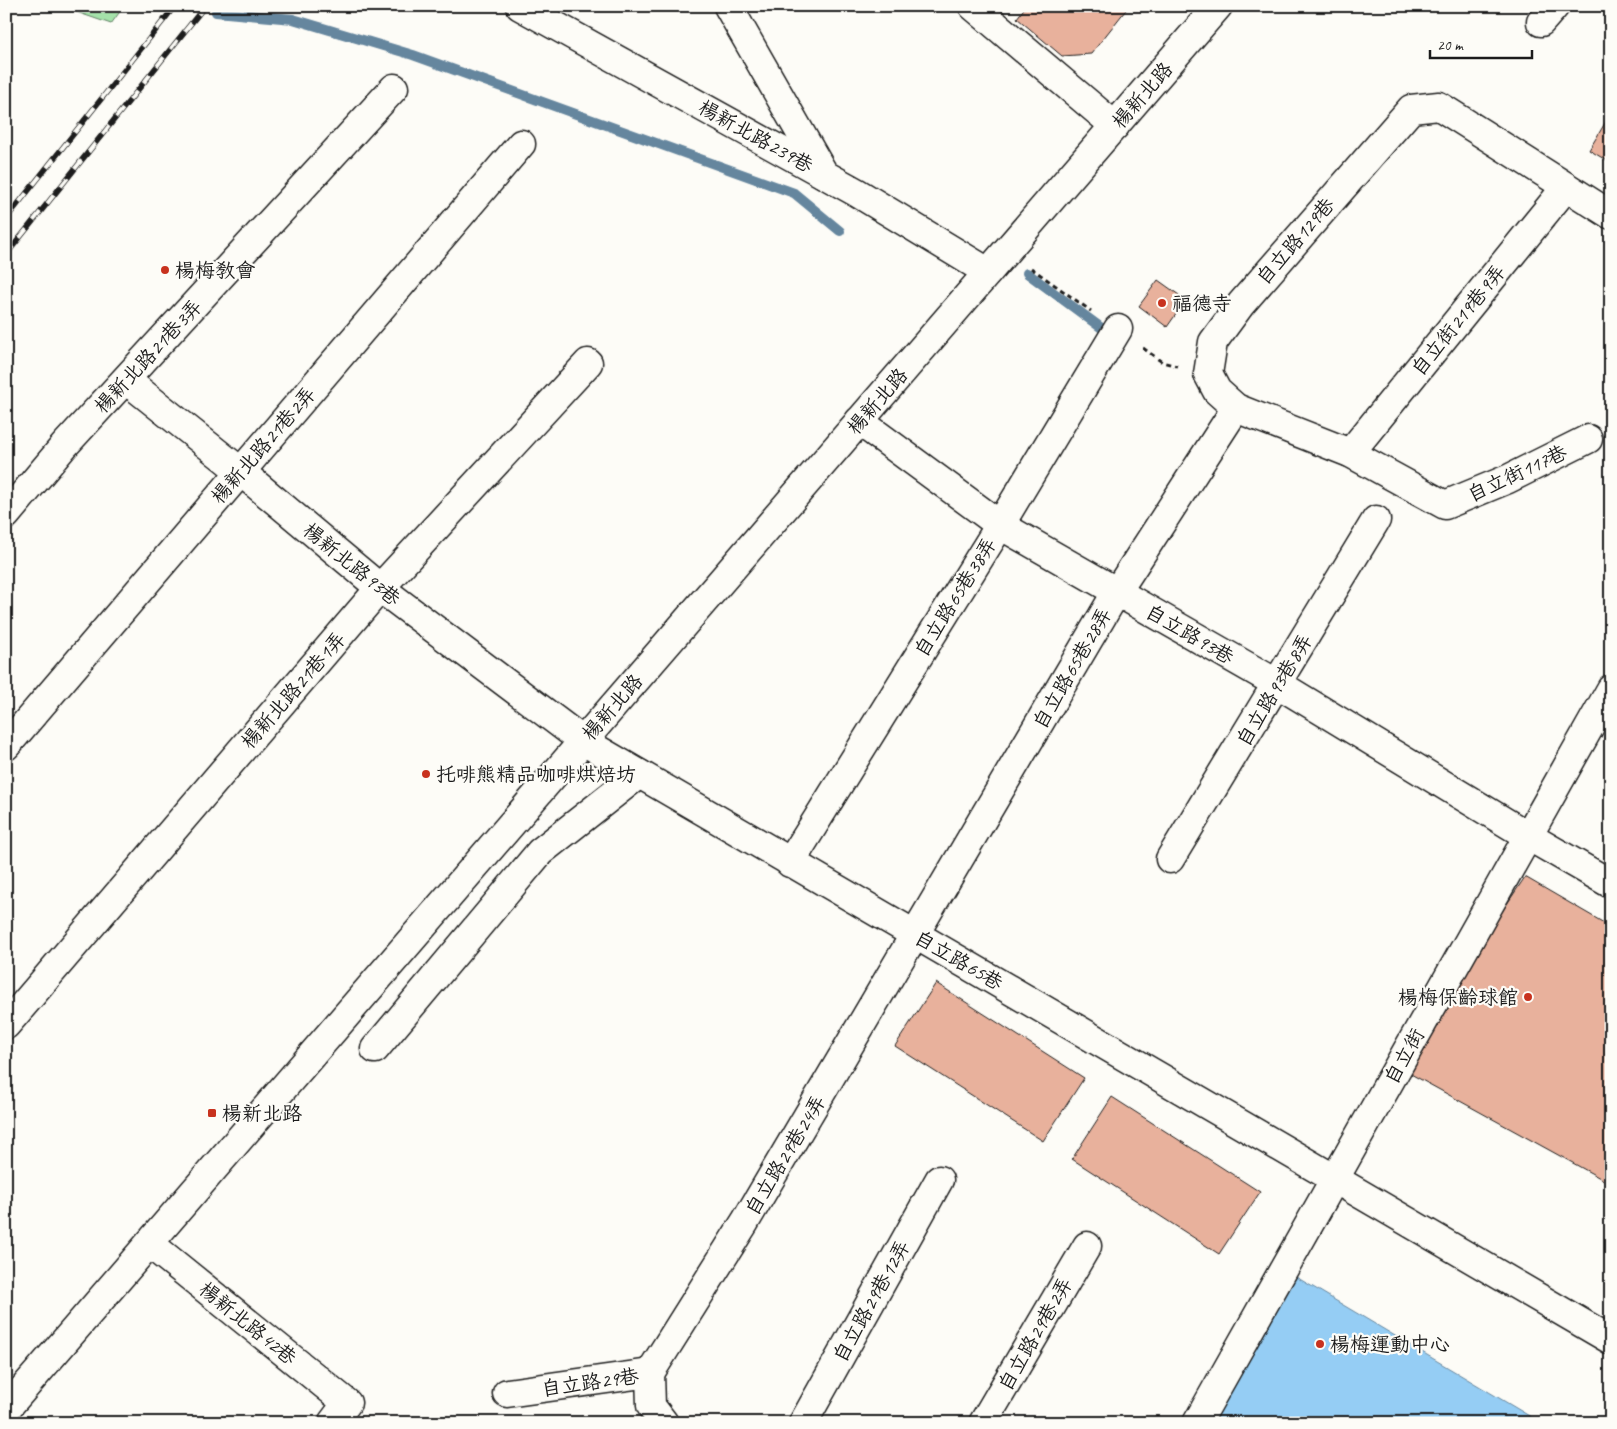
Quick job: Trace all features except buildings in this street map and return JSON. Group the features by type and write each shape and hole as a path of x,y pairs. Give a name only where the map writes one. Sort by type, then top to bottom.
{"street":[{"name":"楊新北路239巷","path":"520,6 824,174 988,272"},
{"path":"728,6 824,174"},
{"path":"973,6 1115,126"},
{"name":"楊新北路","path":"6,1409 1218,6"},
{"name":"楊新北路21巷3弄","path":"6,515 64,446 394,88"},
{"name":"自立路129巷","path":"1445,505 1350,453 1236,408 1217,392 1208,374 1213,342 1241,304 1411,109 1439,106 1611,215"},
{"name":"楊新北路21巷2弄","path":"6,746 521,144"},
{"name":"自立街219巷9弄","path":"1350,453 1566,187"},
{"name":"自立路65巷38弄","path":"790,862 1000,525 1118,330"},
{"name":"楊新北路21巷1弄","path":"6,1025 380,588 588,363"},
{"name":"楊新北路93巷","path":"126,380 240,471 380,588 583,741"},
{"name":"自立路65巷28弄","path":"916,934 1116,592 1236,408"},
{"name":"自立路93巷","path":"859,422 1000,525 1278,684 1528,836 1611,884"},
{"name":"自立街117巷","path":"1445,505 1508,480 1588,439"},
{"name":"自立路93巷8弄","path":"1170,859 1376,520"},
{"name":"自立街","path":"1197,1423 1611,689"},
{"name":"自立路65巷","path":"583,741 1611,1340"},
{"path":"375,1049 540,852 639,774"},
{"name":"自立路29巷24弄","path":"650,1373 744,1222 916,934"},
{"name":"自立路29巷12弄","path":"803,1423 939,1180"},
{"name":"楊新北路42巷","path":"150,1244 339,1413"},
{"name":"自立路29巷2弄","path":"983,1423 1087,1246"},
{"name":"自立路29巷","path":"507,1394 650,1373 651,1406 664,1423"}],"green space":[{"path":"59,6 124,6 111,24"}],"water":[{"name":"楊梅運動中心","path":"1276,1265 1541,1423 1189,1423"}],"waterway":[{"path":"216,12 293,19 413,55 794,193 840,231"},
{"path":"1027,273 1107,332"}],"railway":[{"path":"6,219 175,6"},
{"path":"6,255 205,6"}],"place":[{"name":"楊梅教會","path":"165,270"},
{"name":"福德寺","path":"1162,303"},
{"name":"托啡熊精品咖啡烘焙坊","path":"426,774"},
{"name":"楊梅保齡球館","path":"1528,997"},
{"name":"楊新北路","path":"212,1113"},
{"name":"楊梅運動中心","path":"1320,1344"}]}
